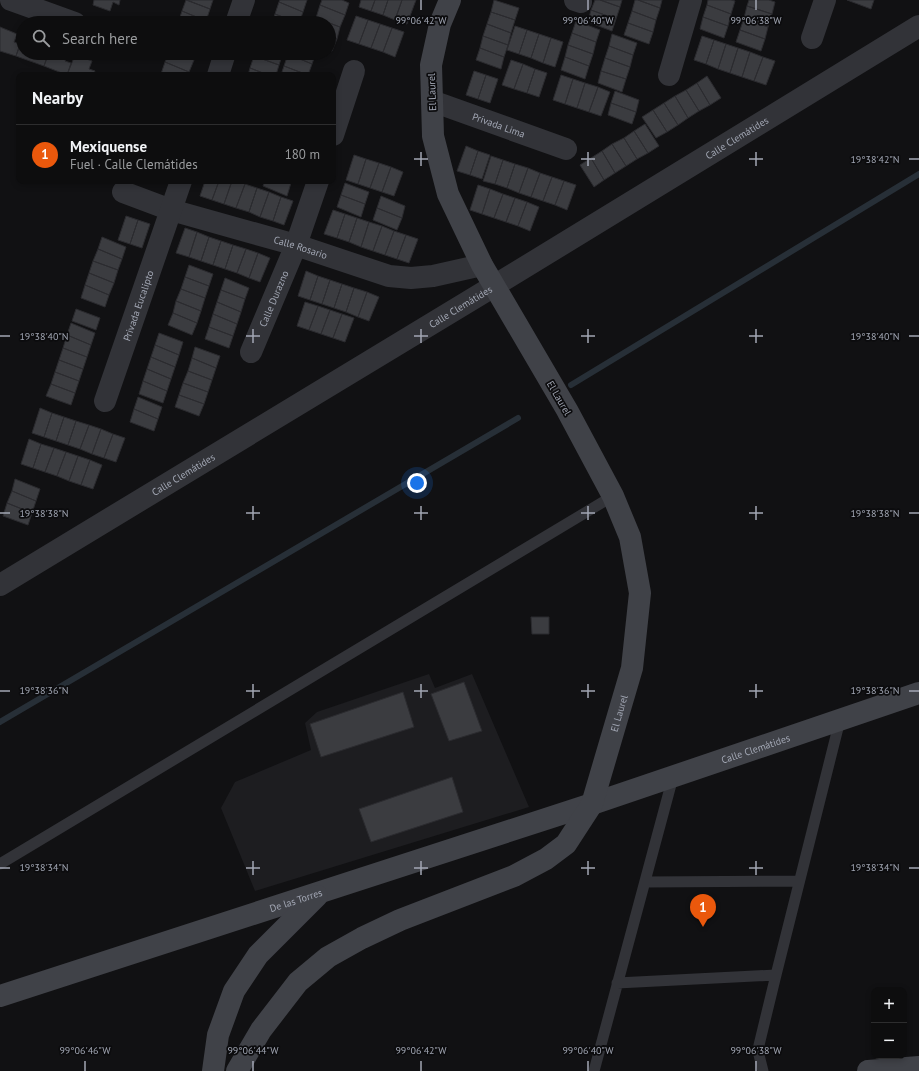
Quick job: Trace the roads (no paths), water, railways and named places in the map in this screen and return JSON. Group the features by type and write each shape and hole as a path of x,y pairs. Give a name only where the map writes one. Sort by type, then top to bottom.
{"street":[{"path":"11,0 56,16"},
{"path":"238,16 244,0"},
{"name":"El Laurel","path":"236,1071 261,1030 298,982 328,956 400,920 514,876 546,859 566,844 592,804 632,668 640,593 630,537 613,496 567,410 482,265 448,194 433,136 431,65 440,24 450,0"},
{"path":"668,75 691,0"},
{"path":"812,38 825,0"},
{"name":"Calle Clemátides","path":"0,585 494,286 919,26"},
{"path":"219,72 223,60"},
{"path":"336,126 354,71"},
{"name":"Privada Lima","path":"432,102 566,149"},
{"name":"Privada Eucalipto","path":"105,401 180,184"},
{"name":"Calle Durazno","path":"251,352 296,245 317,184"},
{"name":"Calle Rosario","path":"123,192 171,210 296,245 388,276 411,278 433,276 482,265"},
{"name":"Calle Clemátides","path":"592,804 919,693"},
{"name":"De las Torres","path":"0,996 592,804"},
{"path":"213,1071 218,1035 234,991 258,955 321,892"},
{"path":"868,1071 919,1067"}],"lane":[{"path":"0,864 613,496"},
{"path":"763,1071 759,1055 759,1045 840,720"},
{"path":"594,1071 673,777"},
{"path":"645,882 799,881"},
{"path":"617,983 776,975"}],"waterway":[{"path":"571,385 919,174"},
{"path":"0,722 518,418"}],"place":[{"name":"Mexiquense","path":"703,927"}]}
